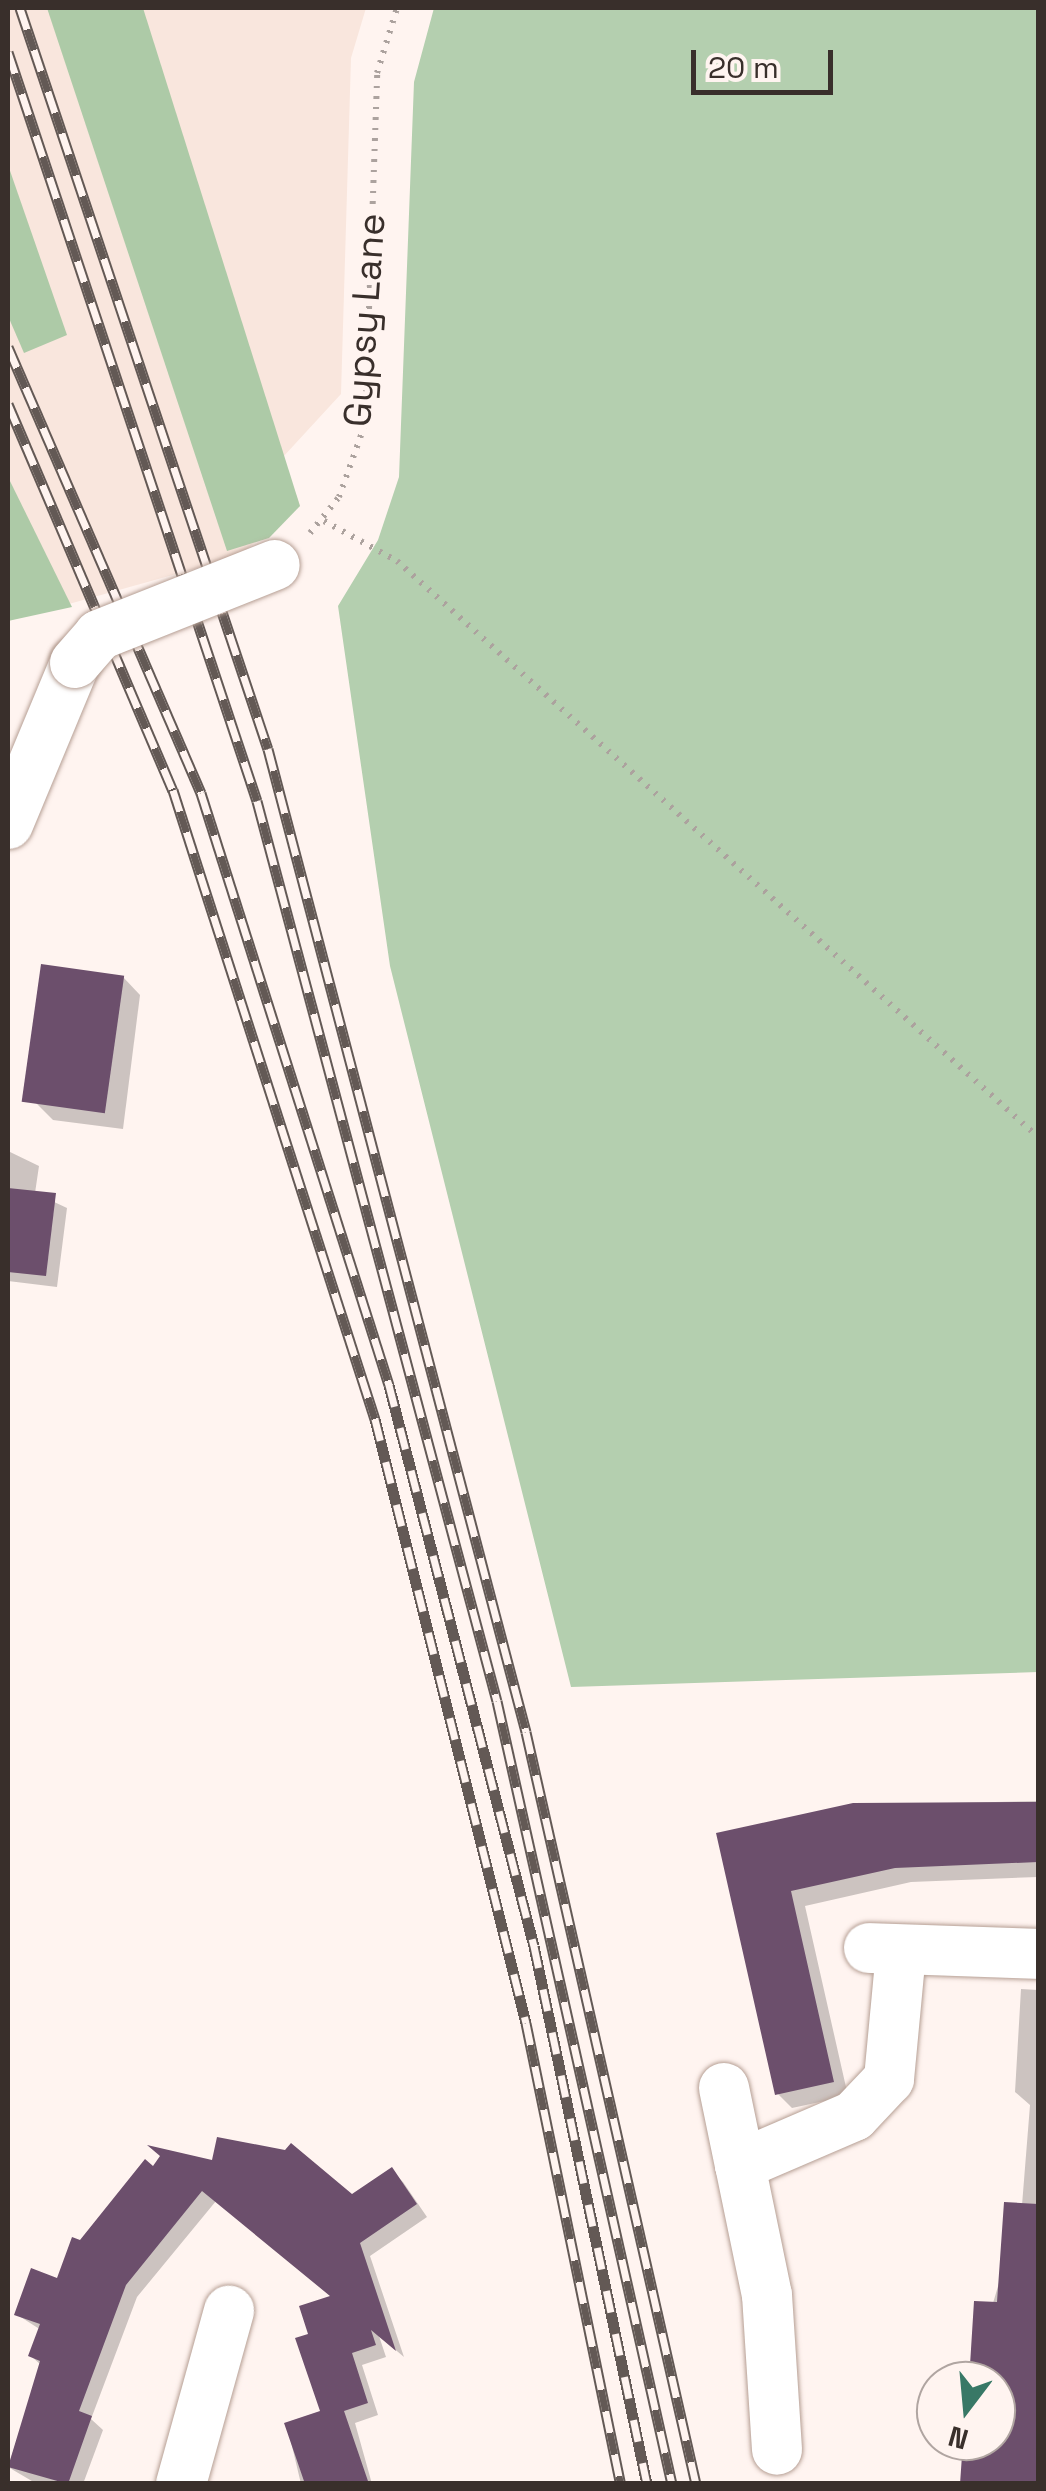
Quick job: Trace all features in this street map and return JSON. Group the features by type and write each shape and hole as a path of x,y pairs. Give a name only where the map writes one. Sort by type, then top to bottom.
{"street":[{"path":"8,824 75,663 99,635 275,565"},
{"path":"740,2165 854,2116 879,2095 892,2063 885,1949 1038,1954"},
{"path":"724,2088 767,2296 777,2450"},
{"path":"181,2484 229,2311"}],"path":[{"name":"Gypsy Lane","path":"275,565 324,520 365,424 377,73 397,8"},
{"path":"324,520 397,560 1038,1137"}],"shaded area":[{"path":"8,8 366,8 351,58 341,394 283,457 300,506 237,557 8,621"}],"green space":[{"path":"47,8 143,8 300,506 269,538 227,551"},
{"path":"434,8 1038,8 1038,1672 571,1687 390,966 338,606 378,540 399,477 414,82"},
{"path":"8,165 67,335 24,353 8,316"},
{"path":"8,477 72,607 8,621"}],"building":[{"path":"41,964 124,976 105,1113 22,1102"},
{"path":"8,1188 56,1193 46,1276 8,1272"},
{"path":"1038,1802 1038,1862 895,1868 791,1891 834,2082 775,2095 716,1833 853,1803"},
{"path":"217,2137 285,2150 291,2143 352,2194 392,2167 417,2204 360,2243 396,2351 371,2330 376,2345 352,2353 368,2403 344,2411 369,2484 305,2484 284,2423 320,2411 295,2338 308,2334 299,2306 330,2296 202,2191 126,2285 79,2411 92,2416 68,2484 8,2467 40,2361 28,2356 40,2324 14,2315 31,2268 57,2278 72,2237 80,2240 145,2159 153,2166 160,2156 147,2145 212,2160"},
{"path":"1004,2202 1038,2204 1036,2484 960,2484 962,2461 1016,2461 1016,2361 970,2361 974,2301 997,2302"}],"railway":[{"path":"20,8 268,749 526,1732 696,2484"},
{"path":"8,52 257,801 497,1701 672,2484"},
{"path":"8,347 201,793 389,1385 534,1946 647,2484"},
{"path":"8,404 173,790 375,1419 526,2023 621,2484"}]}
